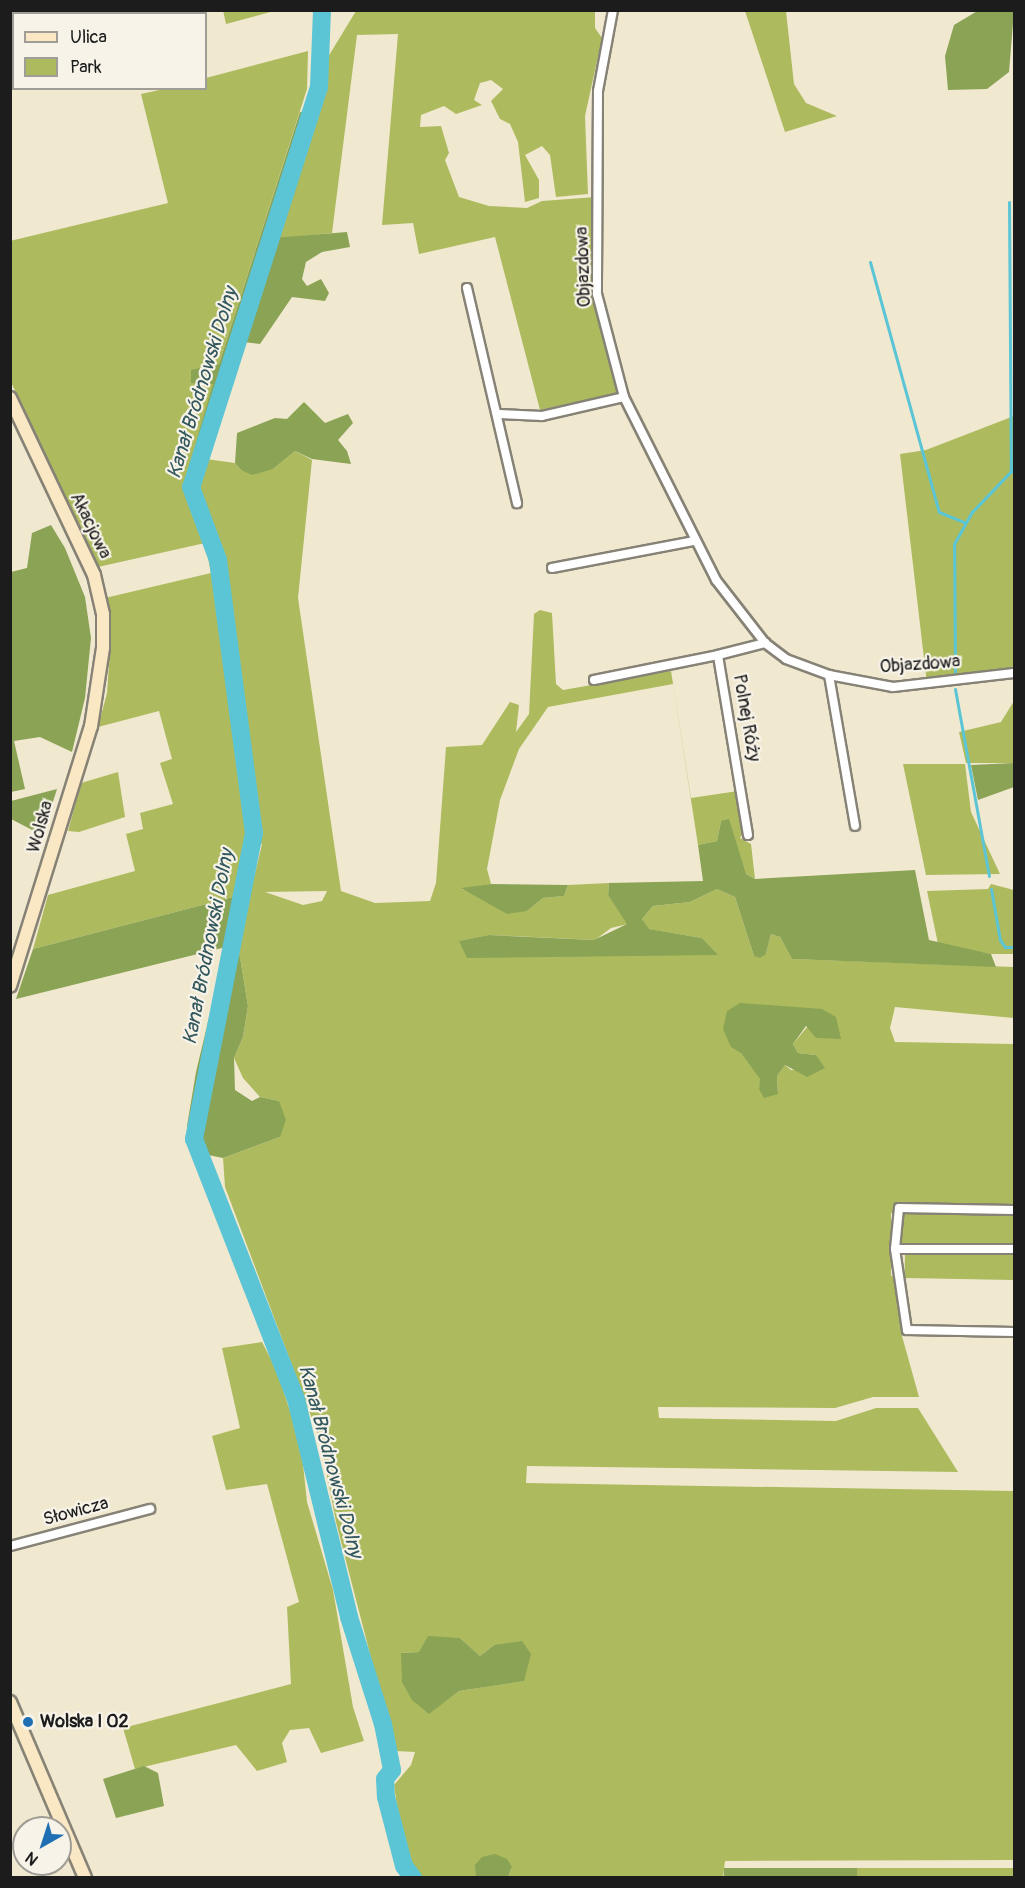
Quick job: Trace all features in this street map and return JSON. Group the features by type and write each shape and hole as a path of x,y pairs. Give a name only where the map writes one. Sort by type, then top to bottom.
{"street":[{"name":"Objazdowa","path":"613,10 598,92 597,294 624,397 694,541 716,580 765,643 786,659 829,675 893,687 1014,673"},
{"path":"467,288 499,414 517,503"},
{"path":"499,414 542,416 624,397"},
{"name":"Akacjowa","path":"10,398 94,575 103,614 101,678"},
{"path":"552,568 694,541"},
{"name":"Polnej Róży","path":"748,834 718,655 765,643"},
{"path":"594,680 718,655"},
{"path":"829,675 855,826"},
{"name":"Wolska","path":"10,986 85,746 101,678"},
{"path":"1014,1210 899,1208 895,1249 906,1330 1014,1332"},
{"path":"895,1249 1014,1249"},
{"name":"Słowicza","path":"10,1546 150,1509"},
{"path":"10,1702 85,1878"}],"green space":[{"path":"223,10 274,10 274,11 226,24"},
{"path":"979,10 1014,11 1009,72 987,89 948,90 945,56 954,25"},
{"path":"10,11 64,12 12,12 11,28"},
{"path":"356,11 595,11 595,28 602,38 585,116 588,194 556,197 550,155 542,146 525,155 539,180 539,198 525,202 518,142 510,124 500,119 491,101 503,89 491,80 480,83 474,100 482,105 456,114 444,106 421,115 420,127 441,126 449,153 445,160 459,197 489,206 527,208 542,201 596,197 595,304 617,393 540,410 495,237 419,254 413,223 382,225 398,34 357,35 332,233 273,239 316,112 328,57"},
{"path":"745,11 786,11 794,84 806,103 837,116 785,132"},
{"path":"308,51 307,89 219,364 191,371 214,383 187,472 200,477 206,459 235,463 241,470 273,469 295,451 312,460 298,598 341,891 375,903 430,901 436,883 446,747 482,745 510,702 519,705 516,732 529,714 534,614 540,610 552,613 556,684 563,690 671,671 691,798 738,791 744,831 740,838 751,844 755,879 746,874 721,821 717,841 698,845 673,684 548,707 519,749 500,800 487,869 491,884 462,889 527,911 543,898 564,896 568,885 609,883 608,895 628,924 611,928 595,940 490,935 460,941 717,955 702,938 648,929 642,919 653,906 690,902 717,889 735,897 754,956 766,954 771,934 780,937 792,959 1014,967 1014,1018 895,1007 890,1028 895,1042 1014,1044 1014,1206 898,1205 896,1213 891,1213 891,1276 897,1277 902,1336 919,1397 873,1397 835,1408 658,1407 659,1418 836,1421 876,1408 918,1408 958,1472 527,1466 526,1483 1014,1491 1014,1860 725,1861 723,1878 508,1877 512,1867 478,1877 419,1877 410,1866 400,1827 394,1785 411,1765 415,1752 395,1751 336,1522 320,1440 225,1187 223,1158 280,1137 279,1101 260,1097 243,1078 234,1058 243,1037 248,1006 238,945 262,844 247,843 237,896 33,949 48,895 135,871 126,834 143,829 140,813 173,804 160,763 172,759 159,711 98,727 107,693 111,635 105,598 211,573 205,543 98,567 11,382 10,241 168,203 141,94 159,90 207,90 207,78","holes":["327,891 322,901 303,905 265,892","822,1009 793,1044 798,1053 816,1055 824,1069 791,1070 785,1065 777,1076 778,1094 759,1089 761,1079 741,1053","460,1638 480,1656 494,1645 523,1681 459,1691 429,1713 401,1653 419,1652"]},
{"path":"316,111 273,238 347,232 350,247 322,252 306,262 302,279 307,286 321,279 329,293 325,301 292,297 260,344 243,342 200,477 187,472 213,384 191,383 191,370 219,364 300,112"},
{"path":"304,402 325,423 348,414 353,423 338,440 347,451 351,464 312,459 295,451 273,469 252,475 241,470 235,463 237,433 275,418 287,419"},
{"path":"1014,416 1014,669 957,674 927,684 900,454 926,450"},
{"path":"51,525 65,548 85,597 91,638 85,698 72,752 40,737 14,741 25,789 11,792 11,572 27,568 32,533"},
{"path":"1014,701 1014,763 966,763 959,732 1001,722"},
{"path":"1014,763 1014,787 978,800 971,765"},
{"path":"903,764 965,764 971,812 1000,874 926,875"},
{"path":"118,772 125,817 79,832 68,831 81,783"},
{"path":"57,789 44,830 36,832 11,819 11,801"},
{"path":"729,819 746,874 755,879 915,870 929,940 991,954 996,967 792,959 780,937 771,934 766,954 760,958 754,956 735,897 717,889 690,902 653,906 642,919 649,929 702,938 718,955 467,958 459,941 489,935 594,940 627,924 608,895 609,883 703,881 698,845 717,841 721,821"},
{"path":"491,884 568,885 564,896 543,898 527,911 507,914 461,888"},
{"path":"991,884 1014,890 1014,954 991,954 938,944 927,891 988,889"},
{"path":"237,896 226,946 238,945 248,1006 243,1037 234,1058 235,1090 252,1101 260,1097 279,1101 286,1120 280,1137 223,1158 193,1152 187,1126 196,1072 226,947 16,999 33,949"},
{"path":"740,1003 822,1009 836,1017 841,1039 816,1038 806,1026 793,1044 798,1053 816,1055 825,1068 807,1077 785,1065 777,1076 778,1094 764,1098 759,1089 760,1079 741,1053 731,1047 723,1029 727,1011"},
{"path":"902,1213 1014,1215 1013,1245 901,1243"},
{"path":"905,1252 1014,1254 1014,1280 905,1278"},
{"path":"262,1342 277,1371 301,1445 307,1502 333,1590 353,1707 364,1741 321,1753 309,1728 290,1730 282,1743 287,1762 257,1771 236,1745 135,1769 123,1728 291,1684 287,1607 299,1602 267,1484 226,1490 212,1436 240,1428 222,1348"},
{"path":"428,1636 460,1638 480,1656 494,1645 522,1641 531,1654 524,1681 459,1691 429,1714 412,1700 402,1682 401,1653 419,1652"},
{"path":"144,1766 158,1773 164,1806 116,1818 103,1779"},
{"path":"495,1854 507,1859 512,1867 508,1877 476,1876 475,1865 482,1857"},
{"path":"724,1868 857,1868 857,1877 724,1877"},
{"path":"857,1868 1014,1868 1014,1877 857,1877"}],"waterway":[{"name":"Kanał Bródnowski Dolny","path":"322,10 319,87 191,487 218,560 254,833 194,1139 296,1399 349,1617 383,1724 392,1770 385,1779 386,1797 404,1866 413,1878"},
{"path":"1009,202 1011,472"},
{"path":"870,262 939,512 964,522"},
{"path":"955,672 954,544 972,512 1014,468"},
{"path":"955,689 989,876"},
{"path":"991,889 1000,940 1005,947 1014,947"}],"place":[{"name":"Wolska I 02","path":"28,1722"}]}
